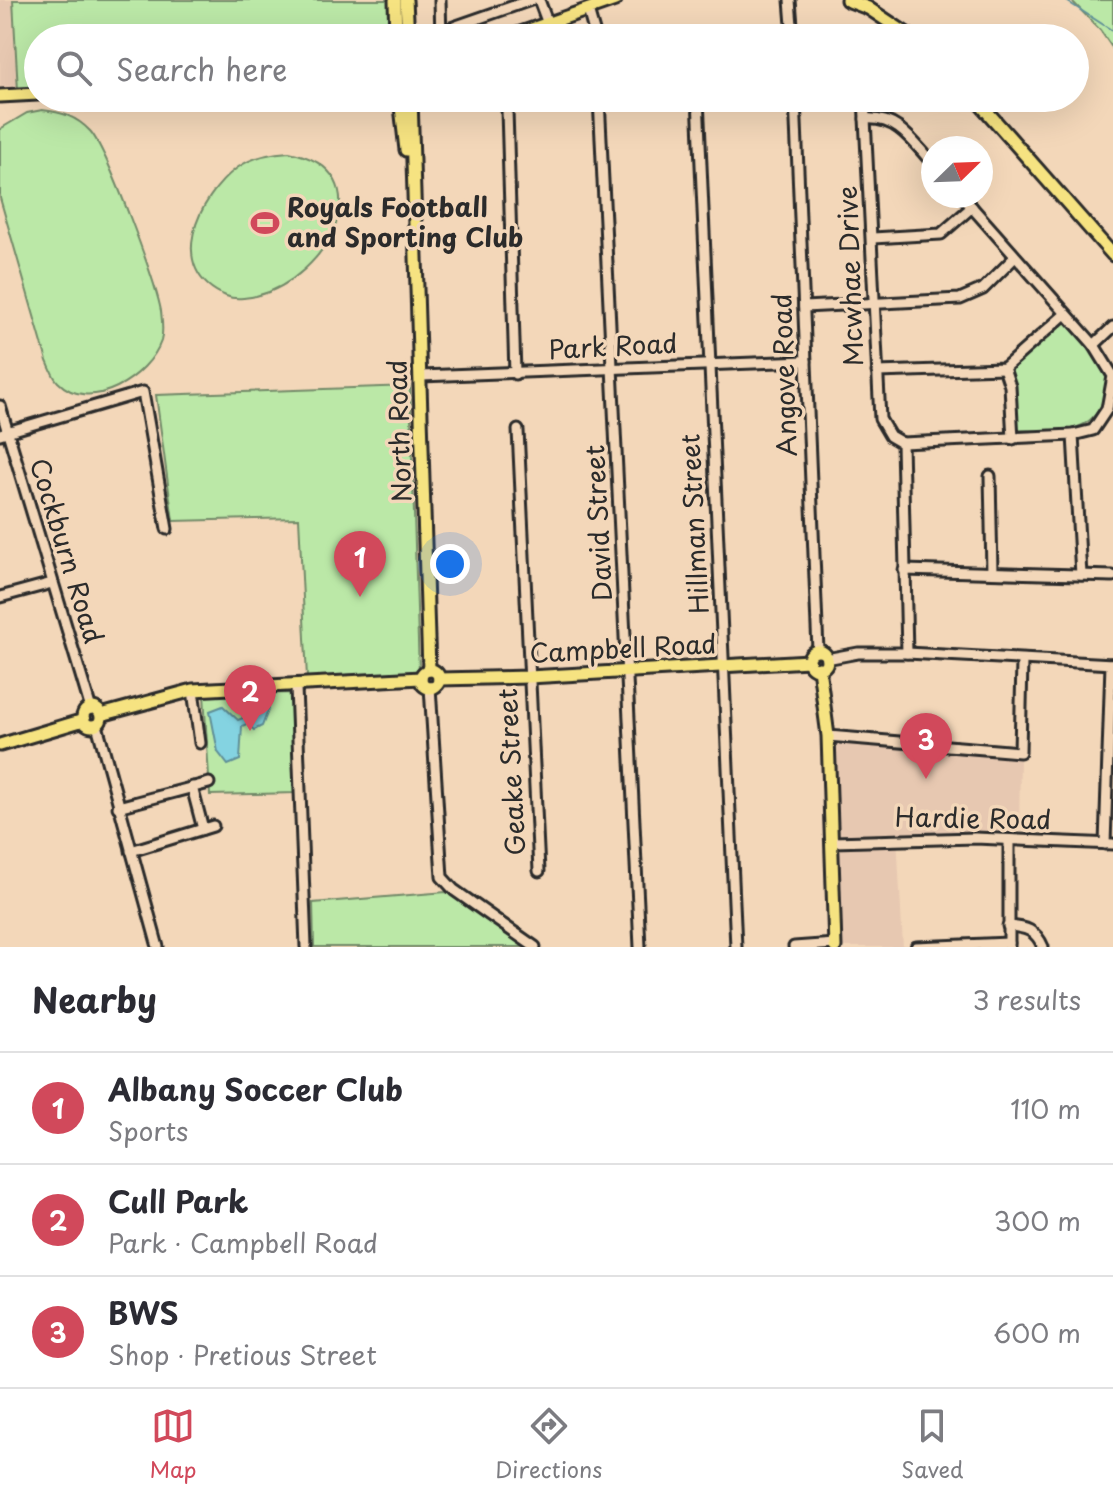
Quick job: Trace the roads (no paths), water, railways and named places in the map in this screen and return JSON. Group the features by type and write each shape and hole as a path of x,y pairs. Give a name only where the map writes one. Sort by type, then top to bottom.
{"main road":[{"path":"395,0 396,24"},
{"path":"406,0 407,24"},
{"path":"548,24 615,0"},
{"path":"847,0 868,8 892,24"},
{"path":"0,89 24,88"},
{"path":"0,96 24,95"},
{"name":"North Road","path":"402,112 413,190"},
{"name":"North Road","path":"411,112 430,679"},
{"path":"987,112 1113,255"},
{"name":"Campbell Road","path":"96,716 193,690 529,677 818,660"},
{"name":"Angove Road","path":"818,660 828,736 835,946"},
{"path":"0,745 84,720 90,726 96,716"}],"street":[{"path":"440,0 441,24"},
{"path":"492,0 496,13"},
{"path":"469,24 531,0"},
{"path":"539,0 548,24"},
{"path":"790,0 792,24"},
{"path":"588,10 592,24"},
{"path":"507,112 515,374"},
{"name":"David Street","path":"600,112 640,947"},
{"name":"Hillman Street","path":"699,112 736,947"},
{"name":"Angove Road","path":"796,112 818,660"},
{"name":"Mcwhae Drive","path":"865,112 880,419 890,436 902,443"},
{"path":"865,119 876,118 898,125 921,151"},
{"path":"873,238 941,234 971,208"},
{"path":"907,653 902,443 1073,435 1093,430 1107,409 1113,376 1094,345 1064,315 973,208"},
{"path":"804,307 960,299 983,289 1014,258"},
{"path":"877,372 1004,368 1064,315"},
{"path":"1094,345 1113,327"},
{"name":"Park Road","path":"421,376 806,361"},
{"path":"1004,368 1010,386 1013,439"},
{"path":"4,433 143,392 167,529"},
{"name":"Cockburn Road","path":"0,406 4,433 96,716 158,947"},
{"name":"Geake Street","path":"518,430 539,871"},
{"path":"1073,435 1081,575"},
{"path":"990,476 992,572"},
{"path":"904,570 1113,576"},
{"path":"0,597 52,583"},
{"path":"818,660 858,653 907,653 1112,664 1109,844"},
{"path":"828,736 1020,752 1022,661"},
{"name":"North Road","path":"430,679 442,877 454,890 535,947"},
{"path":"296,687 306,947"},
{"path":"193,690 200,743"},
{"path":"118,807 209,783"},
{"path":"131,851 208,828 192,787"},
{"path":"916,947 1009,945 1009,840"},
{"name":"Hardie Road","path":"833,842 1009,840 1109,844"},
{"path":"1008,926 1026,927 1038,936 1043,947"},
{"path":"794,947 835,946"}],"water":[{"path":"260,702 269,708 262,726 254,730 247,724 242,726 240,760 228,765 218,752 210,711 223,706 238,720 243,718 243,704"}],"waterway":[{"path":"1065,0 1113,31"}],"place":[{"name":"Royals Football and Sporting Club","path":"265,223"},
{"name":"Albany Soccer Club","path":"360,597"},
{"name":"Cull Park","path":"250,731"},
{"name":"BWS","path":"926,779"}]}
